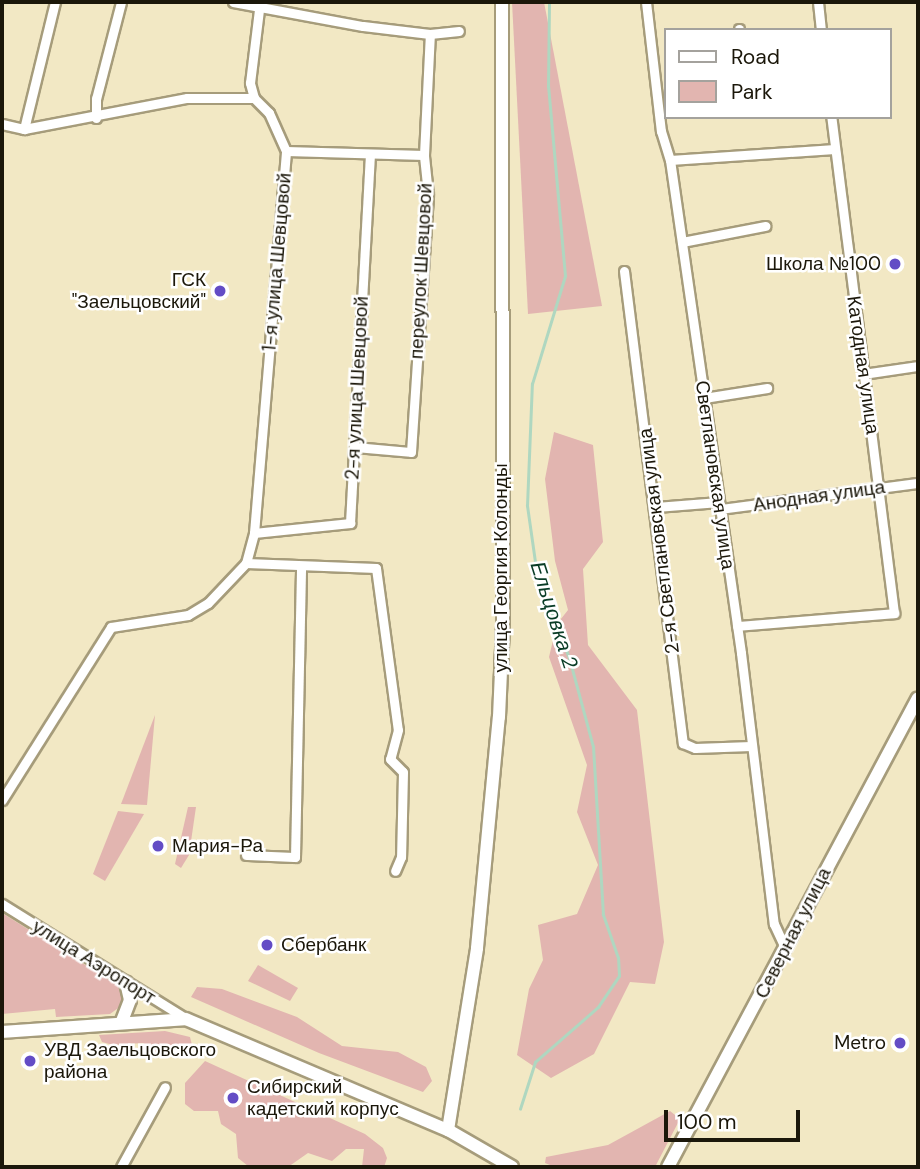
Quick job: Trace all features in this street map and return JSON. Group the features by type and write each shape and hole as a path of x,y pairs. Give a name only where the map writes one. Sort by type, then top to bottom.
{"main road":[{"name":"улица Георгия Колонды","path":"449,1130 477,948 499,717 503,625 502,2"},
{"name":"Северная улица","path":"668,1167 918,698"},
{"path":"122,1021 130,1000 126,982"},
{"path":"2,1032 122,1021 186,1019 449,1130 512,1167"}],"street":[{"path":"24,129 55,2"},
{"path":"96,118 96,99 121,2"},
{"path":"233,2 260,4 430,34 459,31"},
{"name":"Светлановская улица","path":"646,2 662,75 661,131 670,160 737,626 774,924 785,948"},
{"path":"818,2 821,28"},
{"path":"2,124 24,129 96,118 187,98 254,98 251,69 260,4"},
{"name":"переулок Шевцовой","path":"354,447 411,452 428,194 424,155 430,34"},
{"name":"1-я улица Шевцовой","path":"246,563 254,533 286,151 269,113 254,98"},
{"name":"Катодная улица","path":"737,626 894,613 831,119"},
{"path":"670,160 835,149"},
{"path":"286,151 370,156 424,155"},
{"name":"2-я улица Шевцовой","path":"254,533 350,523 370,156"},
{"path":"682,242 765,226"},
{"name":"2-я Светлановская улица","path":"624,271 656,507 683,743 695,748 751,746"},
{"path":"863,374 918,366"},
{"path":"704,398 767,388"},
{"name":"Анодная улица","path":"656,507 719,505 918,483"},
{"path":"2,800 111,627 188,615 208,603 246,563 376,568 398,730 390,759 403,772 401,857 394,871"},
{"path":"246,855 295,857 301,566"},
{"name":"улица Аэропорт","path":"2,904 186,1019"},
{"path":"121,1167 165,1087"}],"green space":[{"path":"512,2 544,2 602,306 528,314"},
{"path":"554,432 593,445 603,542 583,569 588,645 637,710 664,942 655,984 630,982 594,1054 551,1078 517,1055 529,989 543,960 538,925 577,914 598,865 577,812 587,765 549,657 557,624 568,610 555,561 545,479"},
{"path":"155,715 147,805 121,804"},
{"path":"188,807 196,807 189,855 181,868 175,864"},
{"path":"118,811 144,814 105,881 93,874"},
{"path":"2,913 119,986 124,996 121,1006 110,1014 56,1017 55,1009 2,1014"},
{"path":"258,965 298,988 290,1001 248,981"},
{"path":"197,987 222,989 297,1017 342,1046 398,1052 426,1067 432,1081 423,1092 319,1053 191,997"},
{"path":"165,1031 190,1037 192,1045 162,1056 143,1043 113,1045 102,1042 99,1035"},
{"path":"205,1061 365,1134 383,1148 387,1158 384,1167 362,1167 364,1149 346,1149 332,1161 308,1153 288,1167 248,1166 238,1158 236,1134 221,1124 218,1111 194,1111 185,1104 185,1083"},
{"path":"670,1111 680,1119 655,1167 555,1167 545,1163 546,1157 608,1145"}],"waterway":[{"name":"Ельцовка 2","path":"520,1109 535,1062 598,1007 619,976 618,958 603,915 593,747 569,658 537,576 527,506 532,384 565,276 548,87 549,2"}],"place":[{"name":"Школа №100","path":"895,264"},
{"name":"ГСК \"Заельцовский\"","path":"220,291"},
{"name":"Мария-Ра","path":"158,846"},
{"name":"Сбербанк","path":"267,945"},
{"name":"Metro","path":"900,1043"},
{"name":"УВД Заельцовского района","path":"30,1061"},
{"name":"Сибирский кадетский корпус","path":"233,1098"}]}
